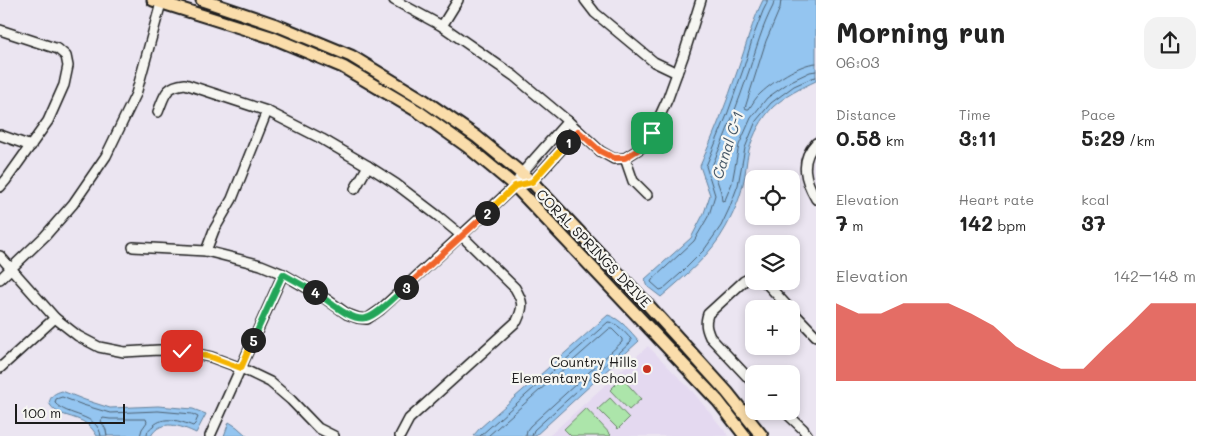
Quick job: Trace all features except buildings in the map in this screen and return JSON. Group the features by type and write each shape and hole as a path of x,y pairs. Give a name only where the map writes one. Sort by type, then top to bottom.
{"main road":[{"name":"CORAL SPRINGS DRIVE","path":"202,0 276,25 351,56 425,101 477,137 532,182 727,392 762,436"},
{"name":"CORAL SPRINGS DRIVE","path":"160,1 271,37 343,67 419,112 468,147 515,186 718,400 746,436"}],"street":[{"path":"394,0 442,26 514,76 568,121 600,151 614,158 625,158 644,146 668,98 700,0"},
{"path":"442,26 458,0"},
{"path":"585,0 595,13 654,62 677,73"},
{"path":"0,279 46,236 73,204 106,156 136,94 160,1"},
{"path":"0,30 58,49 66,56 68,66 64,85 48,121 0,187"},
{"path":"158,112 167,91 175,85 185,84 267,111 322,139 396,184 462,236 515,288 521,298 522,309 517,321 409,420 400,436"},
{"path":"206,251 214,230 232,199 267,111"},
{"path":"133,247 206,251 261,266 283,274 326,299 347,314 358,318 367,318 380,310 515,186 522,173 568,121"},
{"path":"515,186 532,182 578,131"},
{"path":"0,135 31,146"},
{"path":"816,144 810,150 806,161 808,186 816,199"},
{"path":"625,158 633,181 647,195"},
{"path":"355,189 368,166"},
{"path":"0,256 55,318 78,336 99,347 124,352 182,351 211,357 241,368 270,382 291,400 318,428 334,436"},
{"path":"210,436 283,274"},
{"path":"745,281 708,314 706,321 706,329 710,337 745,374"},
{"path":"773,290 782,300"},
{"path":"0,368 55,318"},
{"path":"800,319 816,336"},
{"path":"794,420 808,436"}],"shaded area":[{"name":"Country Hills Elementary School","path":"648,346 693,392 729,436 549,436"}],"green space":[{"path":"622,378 641,399 629,410 610,390"},
{"path":"610,398 629,418 618,429 598,409"},
{"path":"586,408 610,436 571,436 564,429"}],"water":[{"name":"Canal C-1","path":"763,0 816,0 816,81 783,99 765,116 751,144 740,195 726,227 705,256 661,297 648,287 645,279 691,238 704,213 710,195 700,166 725,106"},
{"path":"608,315 621,322 639,341 535,436 473,436 480,428"},
{"path":"62,391 110,408 158,406 193,409 206,414 196,433 178,426 166,425 155,430 151,436 97,436 87,424 52,408 49,403 52,396"},
{"path":"229,422 237,427 247,436 224,436"}],"place":[{"name":"Country Hills Elementary School","path":"647,369"}],"route":[{"path":"182,351 211,357 241,368 283,274 326,299 347,314 358,318 367,318 380,310 515,186 532,182 578,131 600,151 614,158 625,158 634,153 644,146 652,133"}]}
